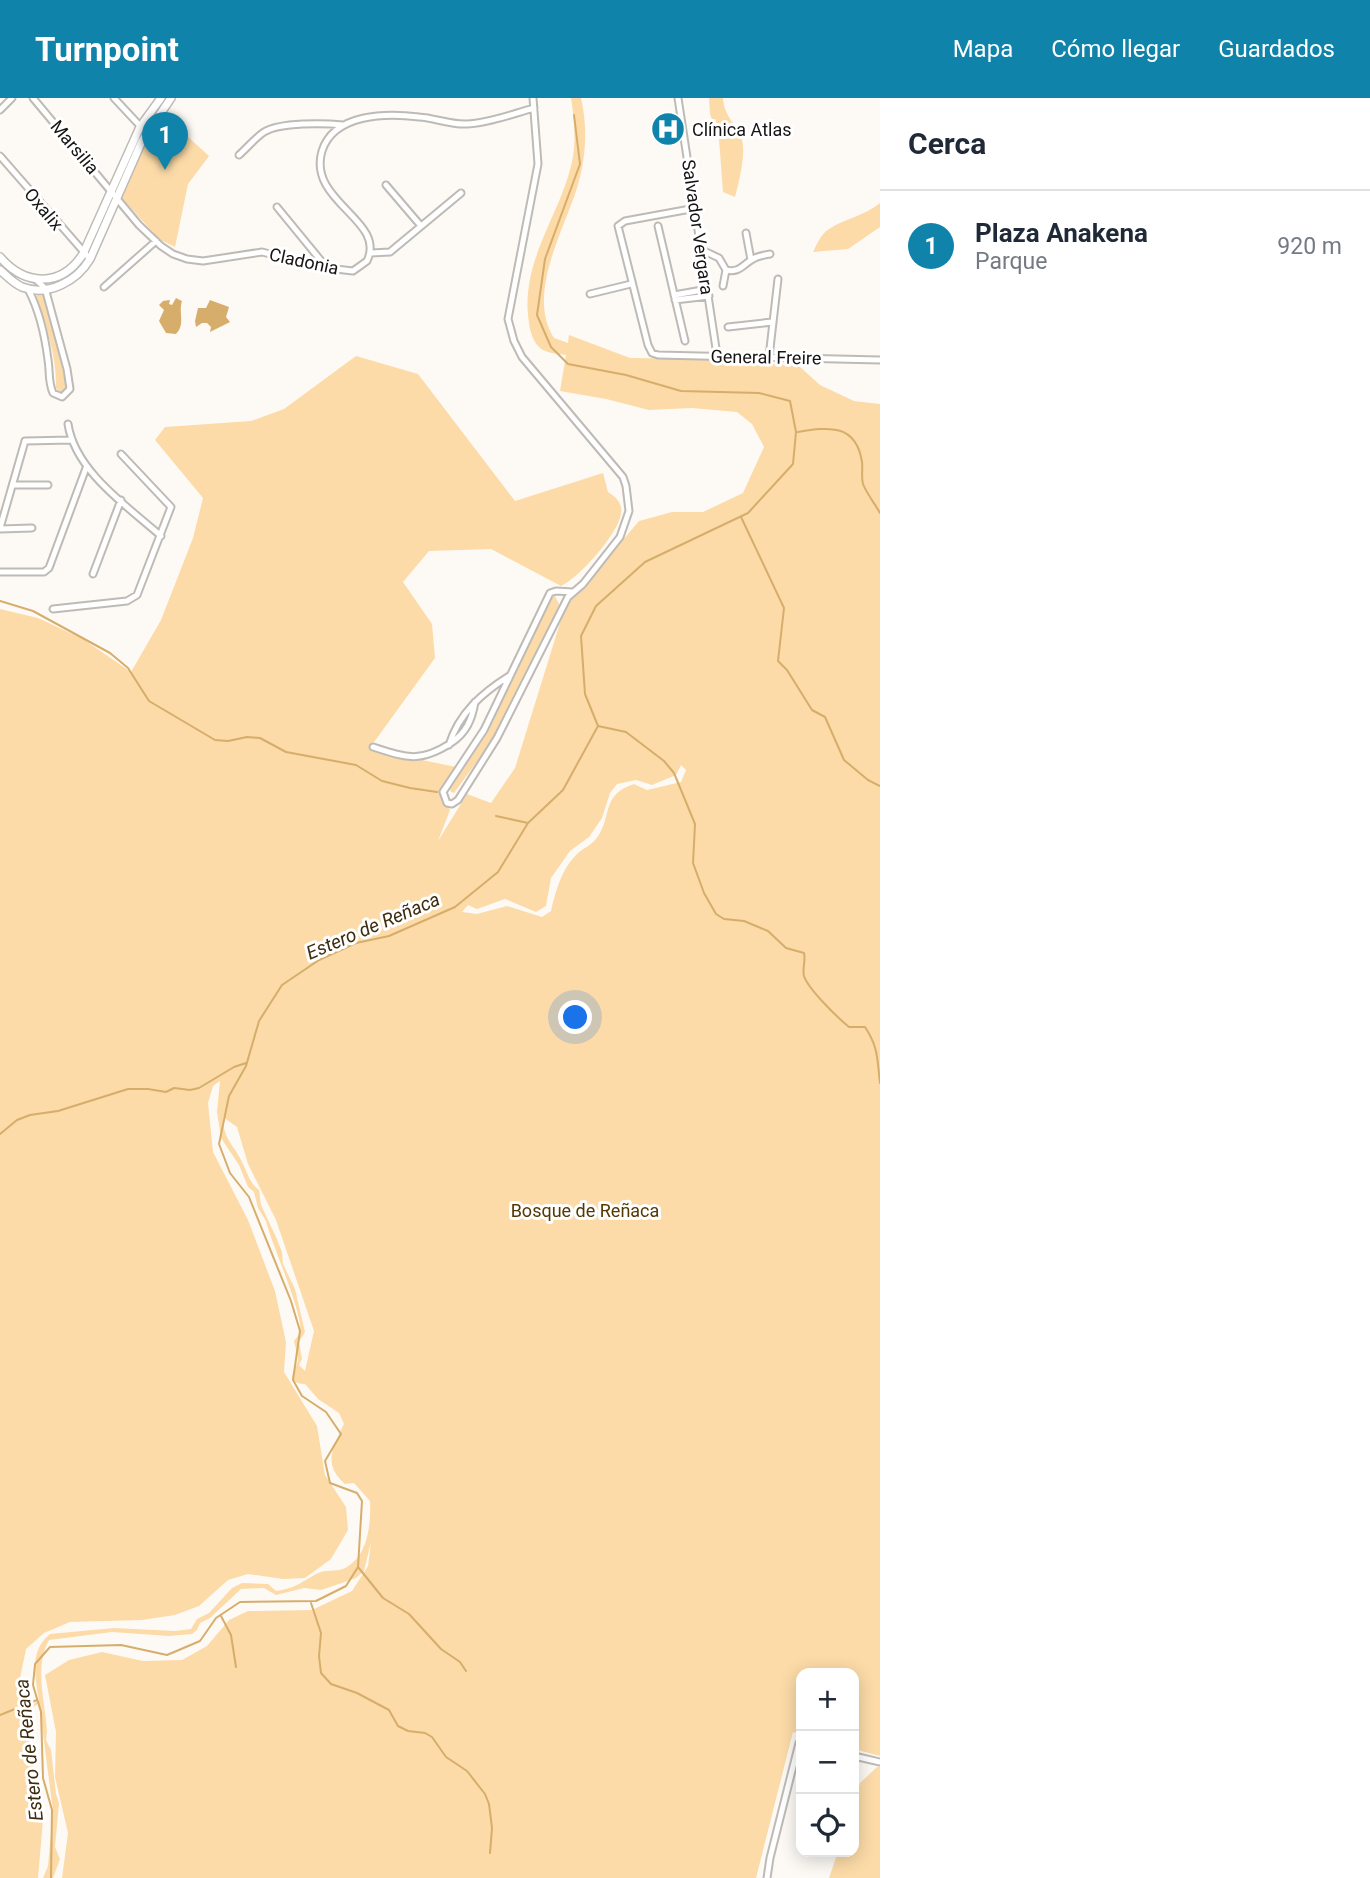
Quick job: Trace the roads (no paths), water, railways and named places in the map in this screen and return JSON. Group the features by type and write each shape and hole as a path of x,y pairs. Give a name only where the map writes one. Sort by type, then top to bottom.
{"street":[{"path":"0,110 12,98"},
{"name":"Marsilia","path":"33,98 116,197"},
{"path":"115,98 144,130"},
{"path":"0,270 14,283 28,289 45,288 69,281 82,271 111,190 161,98"},
{"path":"35,279 63,274 86,256 116,197 144,130 171,98"},
{"path":"533,98 538,164 510,306 508,319 511,333 527,363 624,477 629,511 620,537 564,606 497,738 458,800 452,804 447,803 443,792 484,730 550,593 573,592"},
{"name":"Salvador Vergara","path":"678,98 717,355"},
{"path":"239,155 264,132 273,128 343,125 362,119 391,116 471,124 534,108"},
{"path":"343,125 330,137 324,148 320,160 321,173 328,191 366,232 370,240 370,253 390,253 461,193"},
{"name":"Oxalix","path":"0,156 86,256"},
{"path":"386,184 421,226"},
{"name":"Cladonia","path":"116,197 156,242 173,254 195,261 211,261 262,252 327,268 354,271 365,264 370,253"},
{"path":"276,207 327,268"},
{"path":"590,294 631,284 620,224 696,208"},
{"path":"658,226 684,341"},
{"path":"746,233 751,260"},
{"path":"104,287 156,242"},
{"path":"702,250 719,258 726,270 723,286"},
{"path":"726,270 741,270 751,260 770,254"},
{"path":"0,257 13,270 35,279 45,288 69,384 68,393 62,397 53,393 49,384 48,356 38,313 28,289"},
{"path":"769,357 778,279"},
{"name":"General Freire","path":"631,284 648,345 652,353 658,355 880,359"},
{"path":"674,298 708,293"},
{"path":"38,313 46,309 52,312"},
{"path":"728,327 772,322"},
{"path":"68,424 71,440 86,467 161,536"},
{"path":"32,528 0,528 27,440 71,440"},
{"path":"53,609 134,599 172,510 121,454"},
{"path":"0,572 44,572 50,569 86,467"},
{"path":"13,485 48,485"},
{"path":"93,574 121,500"},
{"path":"556,591 564,606"},
{"path":"373,747 414,757 435,754 449,745 459,722 482,693 509,676"},
{"path":"491,687 499,701"},
{"path":"767,1878 796,1755"},
{"path":"859,1757 880,1762"}],"waterway":[{"name":"Estero de Reñaca","path":"51,1878 52,1810 43,1778 41,1712 33,1685 35,1664 50,1647 121,1645 167,1655 200,1641 216,1618 240,1602 316,1601 346,1586 358,1567 362,1501 357,1493 330,1483 325,1461 341,1434 326,1412 302,1396 293,1380 300,1331 291,1301 249,1197 230,1173 219,1144 229,1096 246,1066 259,1021 282,985 319,960 356,943 389,936 455,907 498,872 528,823 563,790 598,726 585,694 581,636 596,606 645,562 748,513 793,464 796,432 790,401 759,393 681,391 626,375 568,364 551,347 537,315 545,259 580,164 574,115"},
{"path":"798,432 839,430 854,440 862,462 863,484 880,513"},
{"path":"741,517 784,608 778,661 787,670 812,710 825,717 844,760 868,780 880,786"},
{"path":"0,601 33,611 110,653 128,668 149,701 215,740 260,738 286,752 356,765 382,781 437,792"},
{"path":"598,726 626,732 664,761 674,773 695,824 693,863 704,893 716,914 724,919 744,921 768,931 786,948 804,953 804,976 811,988 849,1027 865,1027 870,1034 877,1054 880,1083"},
{"path":"496,816 528,823"},
{"path":"0,1134 17,1120 30,1115 58,1111 128,1089 166,1092 174,1088 199,1088 234,1067 246,1063"},
{"path":"358,1567 383,1598 409,1614 441,1649 460,1662 466,1671"},
{"path":"311,1603 321,1633 321,1673 331,1684 357,1693 389,1710 398,1726 432,1737 446,1757 467,1771 485,1794 489,1804 492,1828 490,1853"},
{"path":"221,1616 231,1635 236,1667"},
{"path":"0,1715 37,1700"}],"place":[{"name":"Clínica Atlas","path":"668,129"},
{"name":"Plaza Anakena","path":"165,170"}],"park label":[{"name":"Bosque de Reñaca","path":"585,1210"}]}
